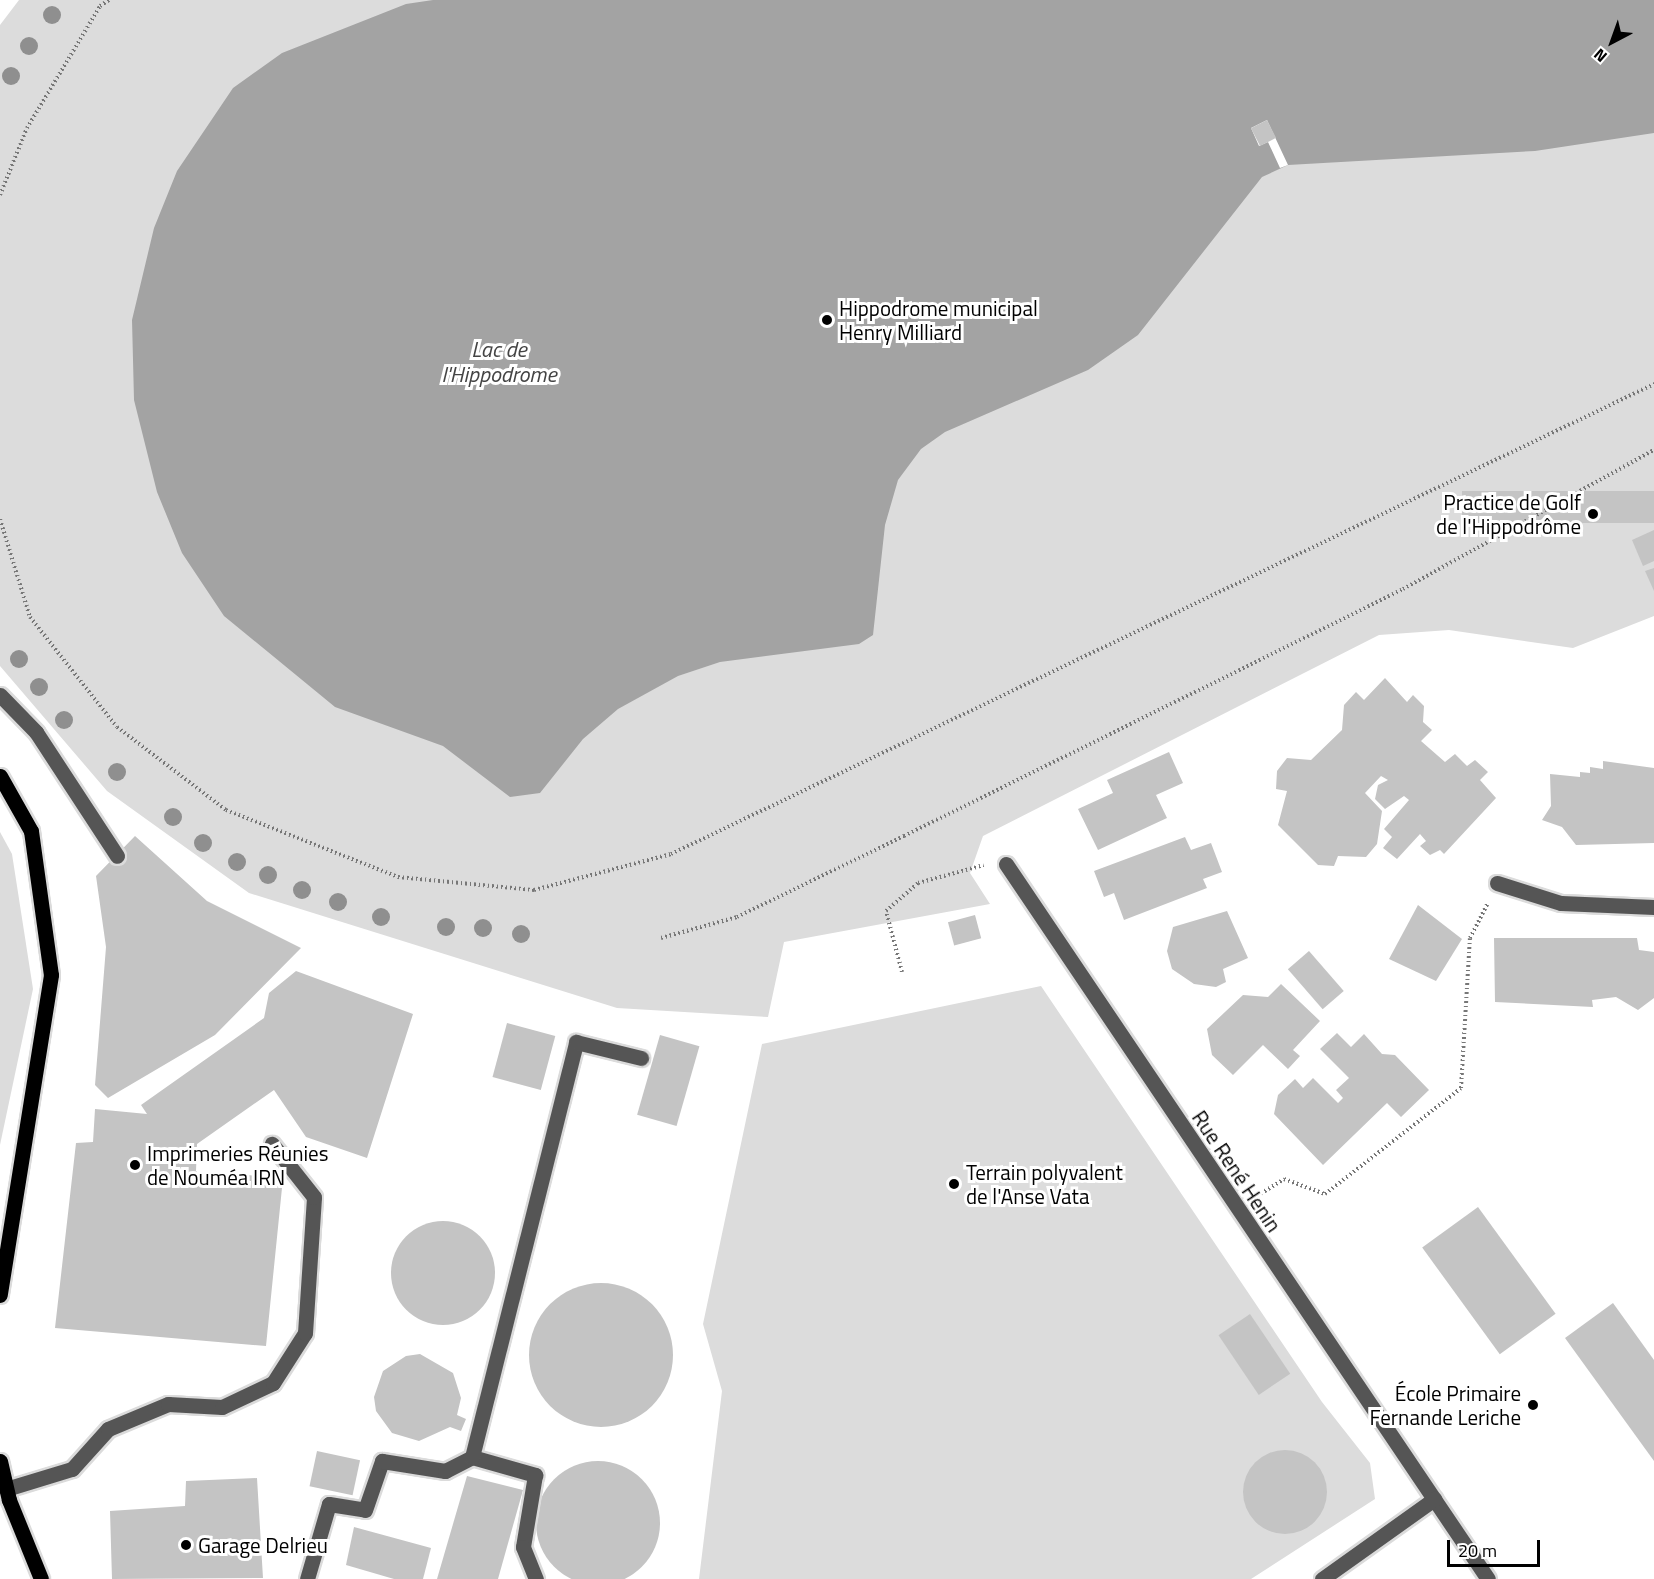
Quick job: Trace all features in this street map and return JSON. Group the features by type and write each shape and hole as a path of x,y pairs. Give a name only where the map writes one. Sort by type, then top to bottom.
{"main road":[{"path":"0,776 31,831 51,975 0,1295"},
{"path":"0,1461 6,1489 40,1579"}],"street":[{"path":"0,695 36,732 117,856"},
{"name":"Rue René Henin","path":"1006,864 1488,1579"},
{"path":"1497,883 1562,903 1654,907"},
{"path":"472,1457 576,1042 641,1058"},
{"path":"6,1489 72,1470 108,1429 168,1404 222,1407 273,1383 305,1332 314,1197 272,1144"},
{"path":"307,1579 329,1504 365,1510 382,1461 445,1471 472,1457 535,1475 523,1546 536,1579"},
{"path":"1322,1579 1434,1499"}],"path":[{"path":"0,195 27,128 100,6 109,0"},
{"path":"0,519 30,617 117,727 226,810 398,877 534,890 671,854 1654,384"},
{"path":"661,938 737,917 904,836 1403,589 1654,450"},
{"path":"902,972 886,911 918,883 972,865 1006,864"},
{"path":"1237,1209 1284,1179 1325,1194 1461,1088 1470,938 1497,883"}],"shaded area":[{"name":"Hippodrome municipal Henry Milliard","path":"19,0 1654,0 1654,616 1573,648 1449,630 1379,635 983,836 970,873 990,904 784,942 768,1017 617,1008 249,893 107,791 0,666 0,25"},
{"path":"0,832 12,854 33,989 0,1145"},
{"name":"Terrain polyvalent de l'Anse Vata","path":"1041,986 1322,1402 1370,1463 1375,1499 1251,1579 699,1579 722,1391 703,1324 762,1044"}],"water":[{"name":"Lac de l'Hippodrome","path":"433,0 1654,0 1654,133 1535,151 1288,165 1262,177 1138,335 1088,370 945,432 921,449 898,480 885,525 873,635 859,644 720,662 678,676 618,709 583,739 540,793 510,797 443,746 335,707 224,616 182,553 157,492 134,400 132,320 154,228 177,171 233,88 282,53 406,4"}],"pier":[{"path":"1267,120 1288,165 1280,168 1268,142 1259,146 1251,128"}],"building":[{"path":"1267,120 1276,138 1260,146 1251,128"},
{"path":"1462,491 1654,491 1654,523 1462,523"},
{"path":"1654,530 1654,561 1643,566 1632,540"},
{"path":"1654,568 1654,591 1645,571"},
{"path":"1385,678 1407,702 1413,695 1424,706 1423,722 1432,730 1421,741 1445,762 1455,754 1467,766 1475,760 1488,772 1480,780 1496,798 1444,854 1440,850 1430,855 1420,846 1426,841 1420,834 1397,859 1383,848 1392,837 1384,829 1409,800 1404,796 1385,809 1375,799 1378,785 1388,780 1381,776 1365,793 1382,811 1377,844 1366,857 1338,856 1334,866 1318,865 1278,825 1287,791 1276,789 1277,771 1287,758 1311,760 1342,730 1344,705 1356,692 1364,700"},
{"path":"1169,752 1183,783 1156,795 1167,818 1098,850 1078,809 1113,793 1107,780"},
{"path":"1603,761 1654,768 1654,843 1576,845 1562,827 1542,820 1551,806 1550,774 1580,777 1580,772 1590,773 1590,767 1603,769"},
{"path":"135,836 207,901 301,948 215,1035 108,1098 95,1085 106,947 96,876"},
{"path":"1185,837 1191,850 1211,843 1222,872 1203,879 1207,888 1124,920 1114,893 1104,897 1094,871"},
{"path":"1418,905 1462,939 1436,981 1389,959"},
{"path":"1227,911 1248,958 1223,969 1226,982 1216,987 1194,984 1172,969 1167,951 1173,927"},
{"path":"975,915 981,938 954,945 948,922"},
{"path":"1494,938 1637,938 1639,950 1654,952 1654,998 1638,1010 1616,997 1592,1000 1593,1007 1495,1002"},
{"path":"1309,951 1344,991 1323,1009 1288,969"},
{"name":"Imprimeries Réunies de Nouméa IRN","path":"296,971 413,1014 367,1158 306,1137 274,1090 197,1144 196,1171 283,1178 266,1346 55,1328 76,1143 93,1142 95,1109 147,1114 141,1105 264,1018 269,993"},
{"path":"1281,984 1320,1021 1293,1050 1300,1056 1288,1069 1263,1045 1233,1075 1212,1055 1207,1029 1243,995 1268,997"},
{"path":"507,1023 555,1036 541,1090 493,1077"},
{"path":"1337,1033 1351,1047 1364,1034 1382,1054 1395,1055 1429,1090 1401,1117 1387,1103 1323,1165 1274,1114 1278,1095 1295,1079 1303,1088 1313,1078 1338,1103 1343,1098 1336,1090 1349,1078 1320,1049"},
{"path":"660,1035 699,1046 677,1126 637,1115"},
{"path":"1478,1207 1556,1314 1500,1354 1422,1248"},
{"path":"443,1221 463,1225 480,1236 491,1253 495,1273 491,1293 480,1310 463,1321 443,1325 423,1321 406,1310 395,1293 391,1273 395,1253 406,1236 423,1225"},
{"path":"601,1283 628,1289 641,1295 652,1304 661,1315 667,1328 673,1355 667,1382 661,1395 652,1406 641,1415 628,1421 601,1427 574,1421 561,1415 550,1406 541,1395 535,1382 529,1355 535,1328 541,1315 550,1304 561,1295 574,1289"},
{"path":"1613,1303 1654,1360 1654,1461 1565,1338"},
{"path":"1250,1314 1290,1374 1259,1395 1218,1335"},
{"path":"420,1354 453,1373 461,1398 457,1415 466,1419 461,1431 450,1427 419,1441 392,1433 376,1411 374,1397 383,1371 406,1356"},
{"path":"1285,1450 1301,1453 1315,1462 1324,1476 1327,1492 1324,1508 1315,1522 1301,1531 1285,1534 1269,1531 1255,1522 1246,1508 1243,1492 1246,1476 1255,1462 1269,1453"},
{"path":"317,1451 360,1460 353,1495 310,1486"},
{"path":"598,1461 622,1466 642,1479 655,1499 660,1523 655,1547 642,1567 622,1580 598,1585 574,1580 554,1567 541,1547 536,1523 541,1499 554,1479 574,1466"},
{"path":"467,1476 523,1490 498,1579 437,1579"},
{"name":"Garage Delrieu","path":"257,1478 263,1578 112,1579 110,1511 185,1506 186,1481"},
{"path":"354,1527 431,1548 423,1579 394,1579 346,1565"}],"place":[{"name":"Hippodrome municipal Henry Milliard","path":"827,320"},
{"name":"Practice de Golf de l'Hippodrôme","path":"1593,514"},
{"name":"Imprimeries Réunies de Nouméa IRN","path":"135,1165"},
{"name":"Terrain polyvalent de l'Anse Vata","path":"954,1184"},
{"name":"École Primaire Fernande Leriche","path":"1533,1405"},
{"name":"Garage Delrieu","path":"186,1545"}]}
